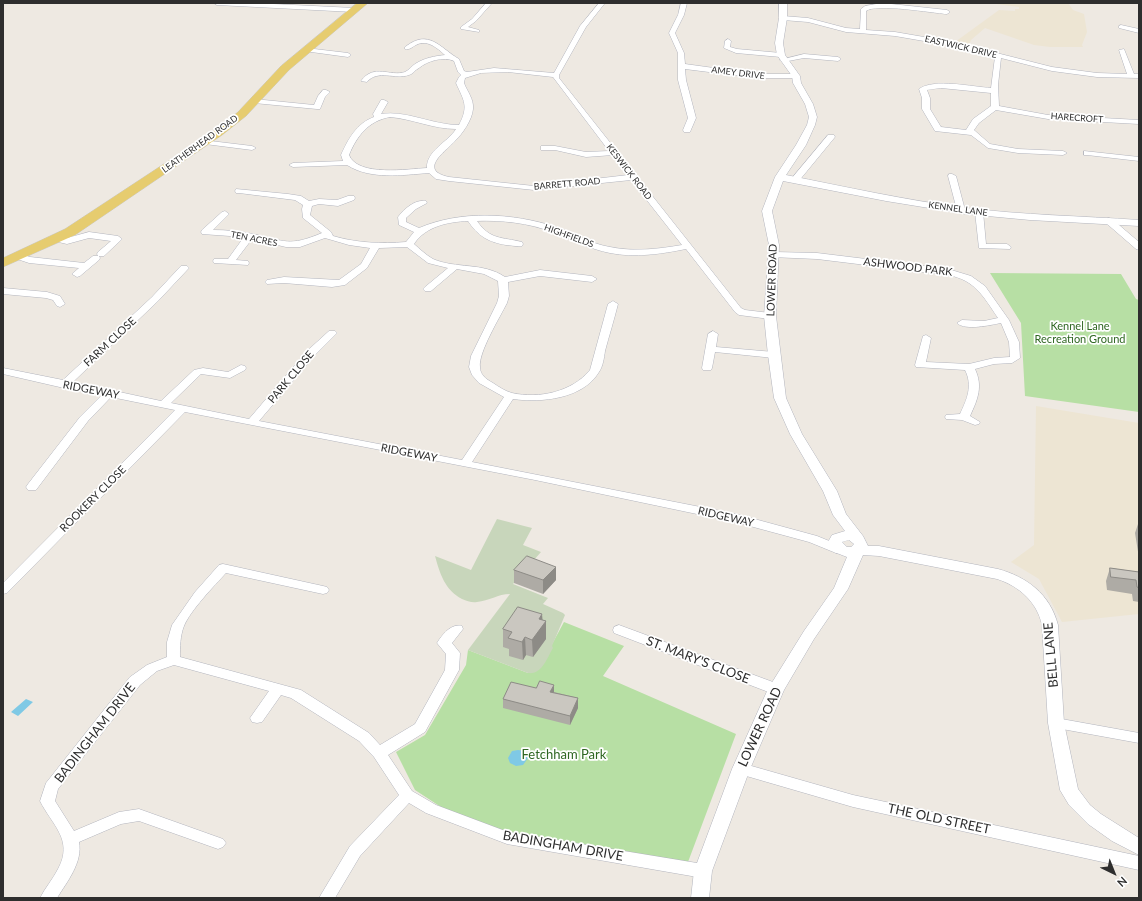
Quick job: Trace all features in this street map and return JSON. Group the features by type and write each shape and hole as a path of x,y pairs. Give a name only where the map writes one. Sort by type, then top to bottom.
{"main road":[{"name":"LEATHERHEAD ROAD","path":"3,261 60,244 102,212 205,142 231,123 274,79 358,7"}],"street":[{"path":"217,3 358,7"},
{"path":"477,31 463,28 474,20 489,3"},
{"path":"460,127 437,126 399,116 378,117 370,120 358,132 345,155 345,159 348,163 359,169 381,172 431,170 431,162 435,155 451,141 460,127 469,108 468,100 460,83 461,78 466,74 480,70 556,75 583,26 602,3"},
{"path":"684,3 681,15 672,33 675,42 680,49 683,88 692,118 687,130"},
{"path":"782,57 779,42 783,18 783,3"},
{"path":"863,31 863,10 875,5 947,12"},
{"name":"EASTWICK DRIVE","path":"783,18 808,20 846,30 895,34 953,44 1052,68 1097,75 1139,76"},
{"path":"1121,27 1139,32"},
{"path":"407,48 417,42 429,41 449,55 449,57"},
{"path":"728,41 727,48 736,51 782,57 804,56 838,59"},
{"path":"306,50 348,55"},
{"path":"1122,50 1131,76"},
{"path":"999,56 997,58 995,71 995,107 976,121 970,130 988,146 1018,151 1063,154"},
{"path":"364,80 375,72 400,74 411,72 420,64 449,57 457,60 461,72 466,74"},
{"name":"LOWER ROAD","path":"700,898 703,871 741,769 776,689 809,635 833,602 850,569 858,545 840,515 830,490 796,434 780,398 770,316 774,255 773,237 767,211 780,177 801,145 812,122 811,109 797,83 796,76 782,57"},
{"name":"AMEY DRIVE","path":"681,66 744,75 796,76"},
{"name":"KESWICK ROAD","path":"556,75 556,78 614,153 740,312 770,316"},
{"path":"974,134 938,128 926,109 926,98 923,89 934,86 952,86 995,91"},
{"path":"317,107 322,96 326,92"},
{"path":"254,101 317,107 326,111"},
{"path":"378,117 376,114 380,105"},
{"name":"HARECROFT","path":"995,107 1014,113"},
{"name":"HARECROFT","path":"985,113 1014,113 1139,122"},
{"path":"795,180 831,137"},
{"path":"205,142 253,148"},
{"path":"549,146 579,154 599,155 614,153"},
{"path":"1087,153 1139,159"},
{"path":"293,165 348,163"},
{"name":"BARRETT ROAD","path":"431,170 436,175 443,178 478,180 534,188 633,177"},
{"path":"952,176 961,210"},
{"name":"KENNEL LANE","path":"780,177 865,195 961,210 1139,223"},
{"path":"239,191 288,196 298,198 308,204 319,201 338,207 351,198"},
{"path":"409,244 419,231 402,223 402,216 413,207 423,203"},
{"path":"308,204 306,216 328,234 329,238 354,244 376,246 409,244 428,259 499,276 503,280 504,296 476,356 474,370 480,379 510,396 531,398 560,393 572,389 590,378 595,371 613,304"},
{"path":"979,212 981,248 1007,247"},
{"name":"TEN ACRES","path":"225,214 205,232 250,236 272,243 290,245 300,244 328,234"},
{"name":"HIGHFIELDS","path":"419,231 437,224 483,218 518,221 547,227 601,248 645,253 661,252 688,246"},
{"path":"471,219 478,232 485,236 499,241 519,244"},
{"path":"1109,221 1139,247"},
{"path":"60,244 89,235 118,239 77,274"},
{"path":"230,262 250,236"},
{"path":"270,282 284,280 332,284 342,283 364,266 376,246"},
{"name":"ASHWOOD PARK","path":"774,255 830,257 959,274 980,285 1003,319 1014,341 1016,352 1015,358 1012,360 994,361 969,367 920,364 926,338"},
{"path":"17,256 29,260 85,266"},
{"path":"217,261 245,263"},
{"path":"428,289 455,266"},
{"name":"FARM CLOSE","path":"64,385 155,299 184,268"},
{"path":"503,280 540,273 592,279"},
{"path":"3,291 47,295 57,298 60,304"},
{"path":"962,323 984,324 1003,319"},
{"name":"PARK CLOSE","path":"252,423 311,353 332,333"},
{"path":"707,368 713,334"},
{"path":"710,349 774,355"},
{"path":"964,417 976,388 973,374 969,367"},
{"path":"164,404 195,373 203,371 230,375 241,368"},
{"name":"RIDGEWAY","path":"3,371 64,385 252,423 736,518 813,540 840,544"},
{"path":"32,487 84,419 109,393"},
{"path":"465,464 510,396"},
{"name":"ROOKERY CLOSE","path":"3,590 183,408"},
{"path":"950,417 964,417 975,422"},
{"name":"LOWER ROAD","path":"840,515 840,544 847,558 850,569"},
{"path":"840,544 849,552 858,545"},
{"name":"BELL LANE","path":"858,545 879,551 998,574 1011,578 1032,591 1044,608 1050,625 1056,723 1067,779 1067,787 1086,812 1100,823 1139,847"},
{"path":"174,660 174,642 178,625 199,595 223,568 324,590"},
{"path":"379,753 420,728 452,670 453,653 444,643 457,629"},
{"name":"ST. MARY'S CLOSE","path":"619,630 776,689"},
{"name":"BADINGHAM DRIVE","path":"70,839 47,801 51,787 135,681 152,668 174,660 296,694 348,725 364,737 379,753 407,795 431,809 507,838 703,871"},
{"path":"257,718 278,688"},
{"path":"1056,723 1139,738"},
{"name":"THE OLD STREET","path":"741,769 853,801 1139,863"},
{"path":"327,898 355,851 394,811 407,795"},
{"path":"48,898 68,866 71,856 70,839 119,818 139,815 218,843"}],"shaded area":[{"path":"989,3 1068,3 1073,10 1084,14 1087,32 1082,45 1083,47 1050,47 1034,45 985,28 971,40 969,45 955,42 999,10 1015,11 1015,9 1019,9 1019,7"},
{"path":"1036,406 1139,423 1139,614 1062,622 1039,579 1011,562 1034,545"}],"green space":[{"name":"Kennel Lane Recreation Ground","path":"990,273 1121,274 1136,299 1139,300 1139,412 1025,396 1021,323"},
{"path":"497,519 532,528 523,545 541,552 513,584 548,598 543,604 565,615 552,646 553,648 544,665 533,673 528,673 468,650 510,594 475,602 462,599 447,586 441,575 435,556 471,570"},
{"name":"Fetchham Park","path":"564,622 624,646 603,676 736,734 688,862 504,832 441,807 415,790 396,752 425,735 466,665 468,650 528,673 551,646"}],"water":[{"path":"26,699 33,702 18,716 11,712"},
{"path":"512,751 525,751 528,758 523,765 516,766 510,763 508,758"}],"building":[{"path":"527,556 556,567 543,580 514,570"},
{"path":"1110,568 1139,572 1139,588 1137,587 1136,580 1111,577"},
{"path":"518,607 542,614 539,619 546,621 532,640 525,637 522,642 508,638 512,632 503,629"},
{"path":"540,681 554,685 550,692 578,698 570,716 503,699 511,682 536,688"}]}
